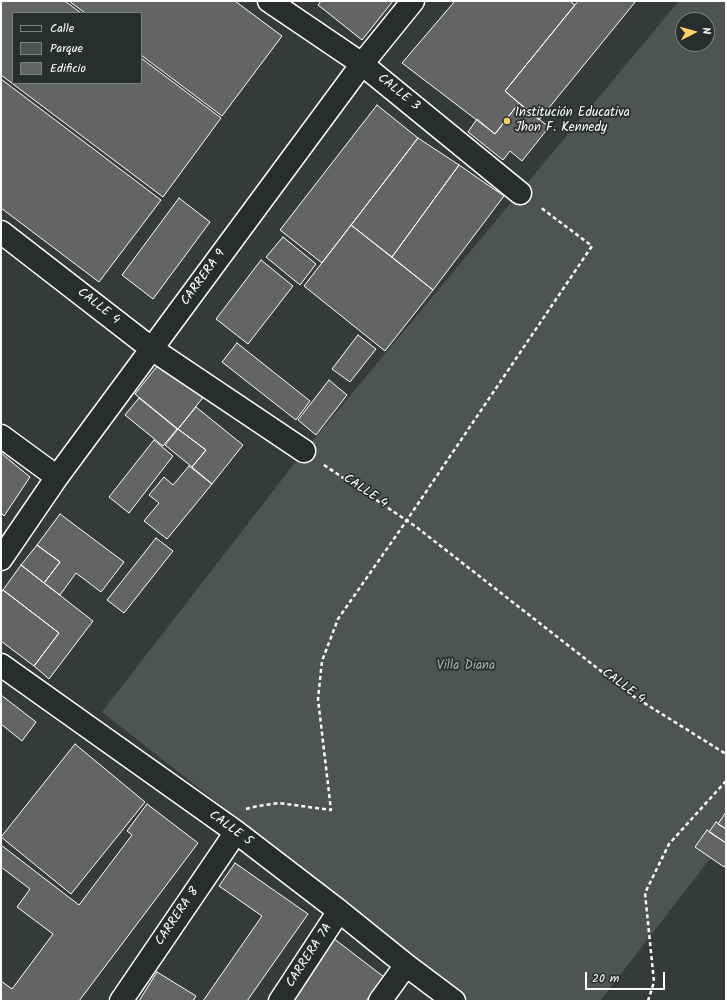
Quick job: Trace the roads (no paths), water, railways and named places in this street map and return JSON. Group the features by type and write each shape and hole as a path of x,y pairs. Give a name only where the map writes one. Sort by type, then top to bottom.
{"street":[{"name":"CALLE 3","path":"269,1 362,64 520,193"},
{"name":"CARRERA 9","path":"1,559 57,477 362,64 413,1"},
{"name":"CALLE 4","path":"1,232 152,349 304,451"},
{"path":"1,436 57,477"},
{"name":"CALLE 5","path":"1,665 236,832 454,1001"},
{"name":"CARRERA 8","path":"121,1001 236,832"},
{"name":"CARRERA 7A","path":"280,1001 339,911"},
{"path":"380,1001 406,965"}],"place":[{"name":"Institución Educativa Jhon F. Kennedy","path":"507,121"}],"park label":[{"name":"Villa Diana","path":"466,667"}]}
